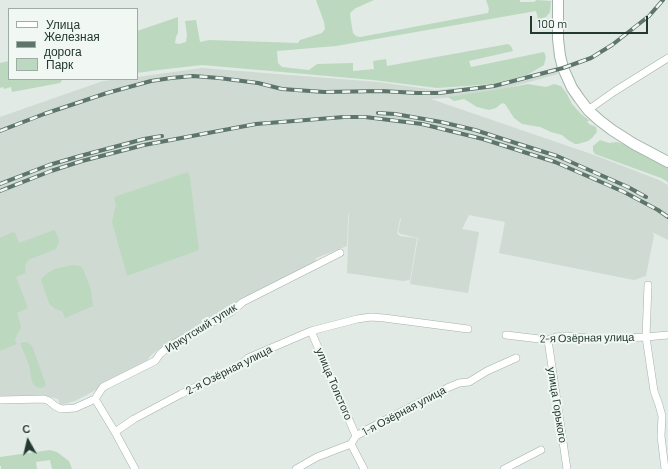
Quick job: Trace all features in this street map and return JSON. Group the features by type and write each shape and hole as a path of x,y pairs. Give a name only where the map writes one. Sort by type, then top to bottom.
{"main road":[{"path":"558,0 558,39 560,56 563,68 572,88 588,110 599,120 634,144 668,162"}],"street":[{"path":"588,110 615,91 668,58"},
{"name":"Иркутский тупик","path":"0,400 44,399 61,409 75,408 95,399 103,387 155,362 160,354 168,347 231,312 243,302 340,253"},
{"path":"648,285 646,337 654,391 660,405 662,416 661,436 665,469"},
{"name":"2-я Озёрная улица","path":"115,432 134,419 180,394 241,365 248,358 311,331 357,319 371,317 468,329"},
{"name":"улица Толстого","path":"311,331 356,436"},
{"name":"2-я Озёрная улица","path":"506,335 548,340 566,336 599,339 668,335"},
{"name":"улица Горького","path":"548,340 567,469"},
{"name":"1-я Озёрная улица","path":"296,469 317,457 351,444 356,436 368,429 447,388 458,383 469,382 487,371 516,358"},
{"path":"95,399 135,469"},
{"path":"351,444 364,469"},
{"path":"504,469 541,450"}],"shaded area":[{"path":"556,67 558,74 482,95 431,99 597,156 659,180 668,185 668,240 652,232 654,235 646,276 634,280 499,253 505,222 469,215 462,229 479,232 468,293 410,284 418,238 398,232 401,219 397,233 400,236 417,238 410,280 403,281 347,273 349,212 347,246 316,258 315,263 166,344 151,355 145,364 75,401 60,405 58,399 44,395 0,396 0,117 103,81 138,80 138,77 202,68 378,82 435,90 497,84"}],"green space":[{"path":"316,0 374,0 356,8 351,12 350,15 353,33 360,37 488,13 489,9 486,0 520,0 520,2 534,2 537,0 551,1 550,12 546,17 538,19 536,11 336,46 277,51 278,63 282,67 309,70 317,64 353,63 353,71 374,69 373,61 386,59 387,66 508,44 511,46 513,51 469,61 471,67 544,52 546,57 544,65 527,75 493,84 437,88 373,80 202,65 138,73 138,31 178,17 178,33 175,43 179,44 186,42 187,35 185,21 196,20 200,42 209,40 298,43 300,40 322,33 325,29"},
{"path":"8,61 8,80 62,80 60,83 12,92 11,87 4,89 3,87 0,88 0,63"},
{"path":"528,84 546,87 554,84 561,86 572,104 590,121 587,121 589,124 596,127 597,132 588,141 575,144 562,135 540,127 522,124 514,118 505,104 502,103 496,108 489,110 477,107 464,99 454,101 448,97"},
{"path":"600,140 609,143 617,142 627,145 668,167 668,182 661,178 595,154 593,151 593,146"},
{"path":"188,172 199,250 127,276 112,222 116,205 114,197"},
{"path":"54,230 59,242 56,249 28,260 25,266 26,273 16,277 28,308 17,313 21,326 15,340 17,344 0,351 0,238 13,232 15,233 19,243"},
{"path":"72,265 80,266 83,269 91,290 93,306 65,318 62,311 55,309 49,303 41,280 45,275 54,269"},
{"path":"27,342 32,346 46,385 42,388 36,387 32,382 29,365 20,343"},
{"path":"50,450 57,452 69,461 72,469 52,469 50,460 36,462 37,469 1,469 0,457"}],"railway":[{"path":"0,131 44,114 107,93 151,81 171,78 193,76 219,78 258,83 282,89 324,92 381,91 439,93 494,86 563,68 591,58 612,45 649,16 663,0"},
{"path":"378,113 395,114 441,122 475,130 557,156 628,187 646,197"},
{"path":"0,191 51,171 82,161 144,145 256,124 344,117 365,117 422,124 483,139 555,162 624,192 668,217"},
{"path":"0,184 49,165 144,139 162,136"}]}
